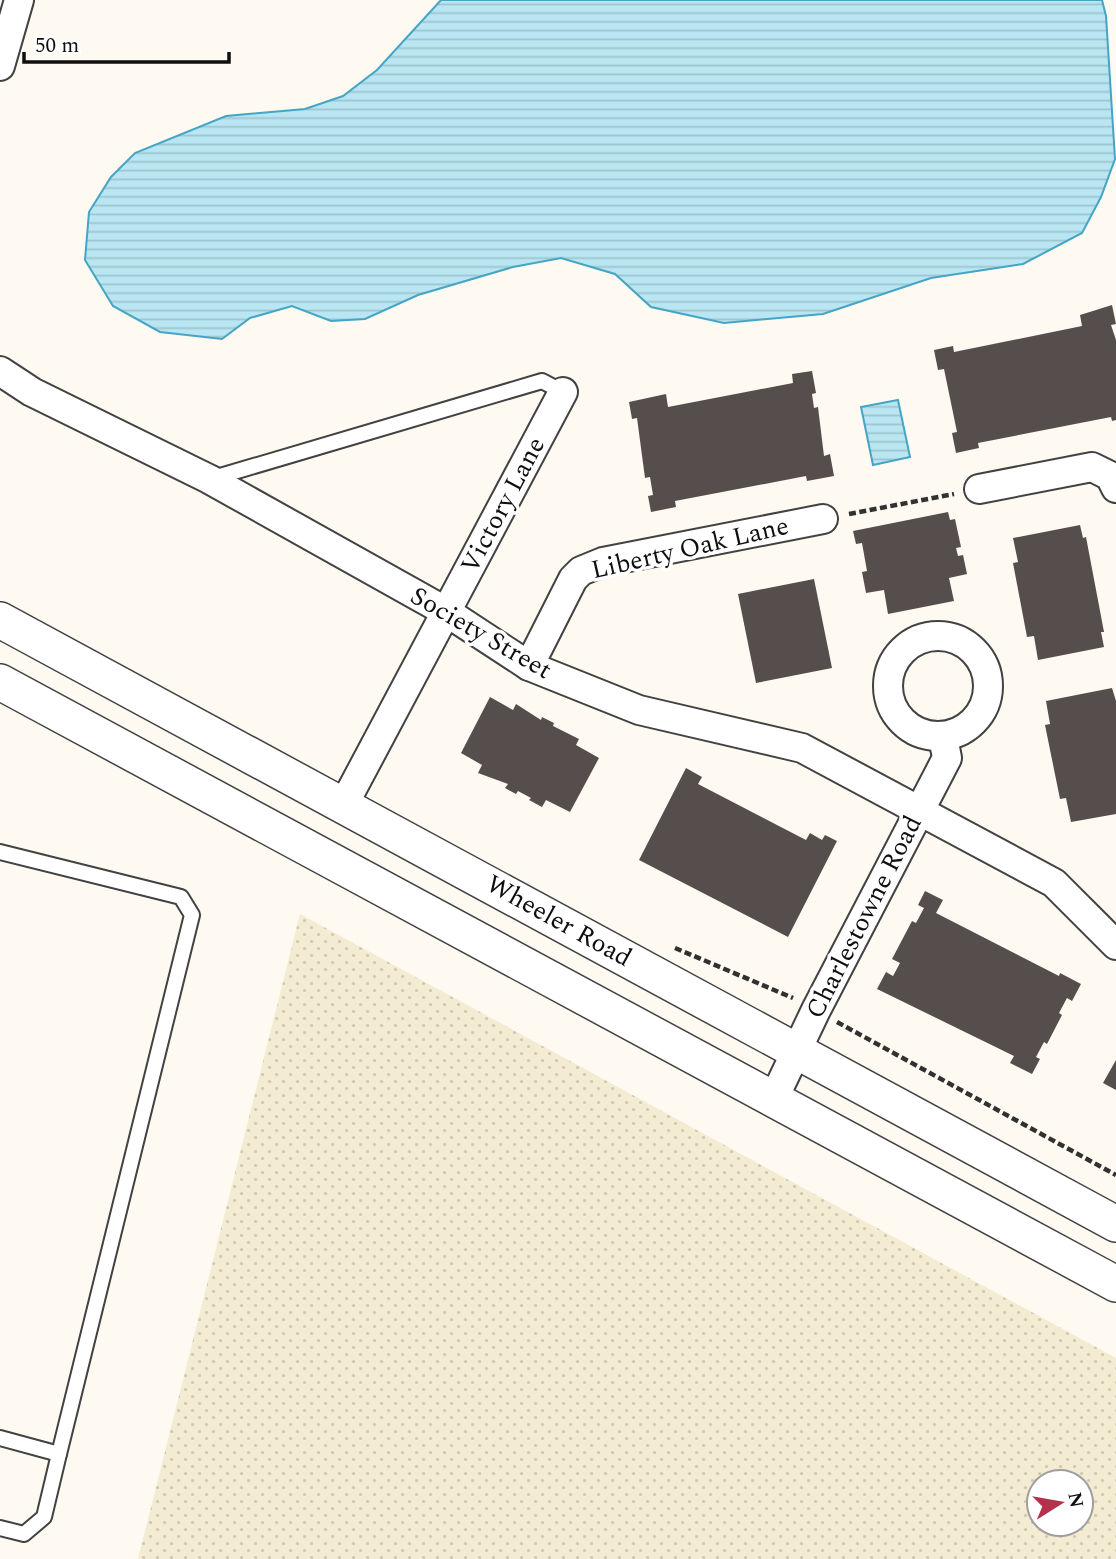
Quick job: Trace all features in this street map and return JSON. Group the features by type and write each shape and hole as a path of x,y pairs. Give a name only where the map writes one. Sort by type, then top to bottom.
{"street":[{"path":"0,66 19,0"},
{"name":"Society Street","path":"0,371 32,393 209,479 445,611 529,666 639,709 802,748 1054,883 1116,945"},
{"name":"Victory Lane","path":"344,804 445,611 498,519 563,392"},
{"path":"979,489 1092,467 1113,482"},
{"name":"Liberty Oak Lane","path":"529,666 573,579 581,571 604,562 822,519"},
{"name":"Wheeler Road","path":"0,620 1116,1224"},
{"name":"Wheeler Road","path":"0,682 1116,1283"},
{"name":"Charlestowne Road","path":"775,1098 918,810 947,758 943,737"}],"lane":[{"path":"209,479 542,381 563,392"},
{"path":"0,852 181,897 192,915 44,1517 24,1534 0,1528"},
{"path":"0,1438 58,1454"}],"path":[{"path":"822,519 979,489"}],"shaded area":[{"path":"300,914 1116,1358 1116,1559 138,1559"}],"water":[{"path":"441,0 1102,0 1106,16 1115,159 1101,197 1082,233 1023,264 931,278 823,314 724,323 651,307 615,274 561,258 513,267 418,295 365,319 331,321 292,306 250,318 222,339 160,332 113,306 85,260 89,212 111,177 135,153 226,116 305,109 343,96 377,70"},
{"path":"898,400 910,457 873,465 861,407"}],"building":[{"path":"1112,305 1116,324 1111,325 1116,340 1116,420 1112,421 1111,417 978,443 979,448 956,453 952,433 957,432 944,369 938,370 934,350 953,346 954,352 1082,326 1080,315"},
{"path":"812,371 816,393 812,394 814,408 818,407 824,456 830,454 834,476 807,481 806,476 675,501 676,507 651,512 648,496 653,495 650,477 645,478 637,418 632,419 629,402 666,394 668,407 793,383 792,374"},
{"path":"948,512 950,520 955,519 961,547 956,548 958,556 963,555 967,574 949,578 954,601 888,614 884,590 866,593 862,572 867,571 862,543 856,544 853,531"},
{"path":"1080,525 1083,538 1086,537 1104,632 1101,632 1104,647 1038,660 1034,636 1027,637 1013,563 1018,562 1013,538"},
{"path":"814,579 832,668 756,683 738,594"},
{"path":"1112,688 1116,701 1116,814 1071,822 1066,798 1060,799 1045,725 1050,724 1046,701"},
{"path":"490,697 513,710 516,704 541,720 542,717 554,723 553,726 579,739 576,745 599,758 570,812 546,800 542,807 518,791 516,794 505,788 508,784 478,773 482,765 461,753"},
{"path":"686,768 702,777 698,784 806,840 810,833 822,840 825,835 837,841 788,937 639,860"},
{"path":"925,891 943,900 936,913 1059,976 1060,973 1081,984 1072,1001 1067,998 1059,1013 1062,1015 1047,1044 1044,1042 1036,1057 1040,1059 1032,1074 1010,1063 1014,1056 877,989 886,972 893,976 900,963 892,959 912,921 916,923 924,908 918,905"},
{"path":"1116,1060 1116,1090 1103,1083"}]}
